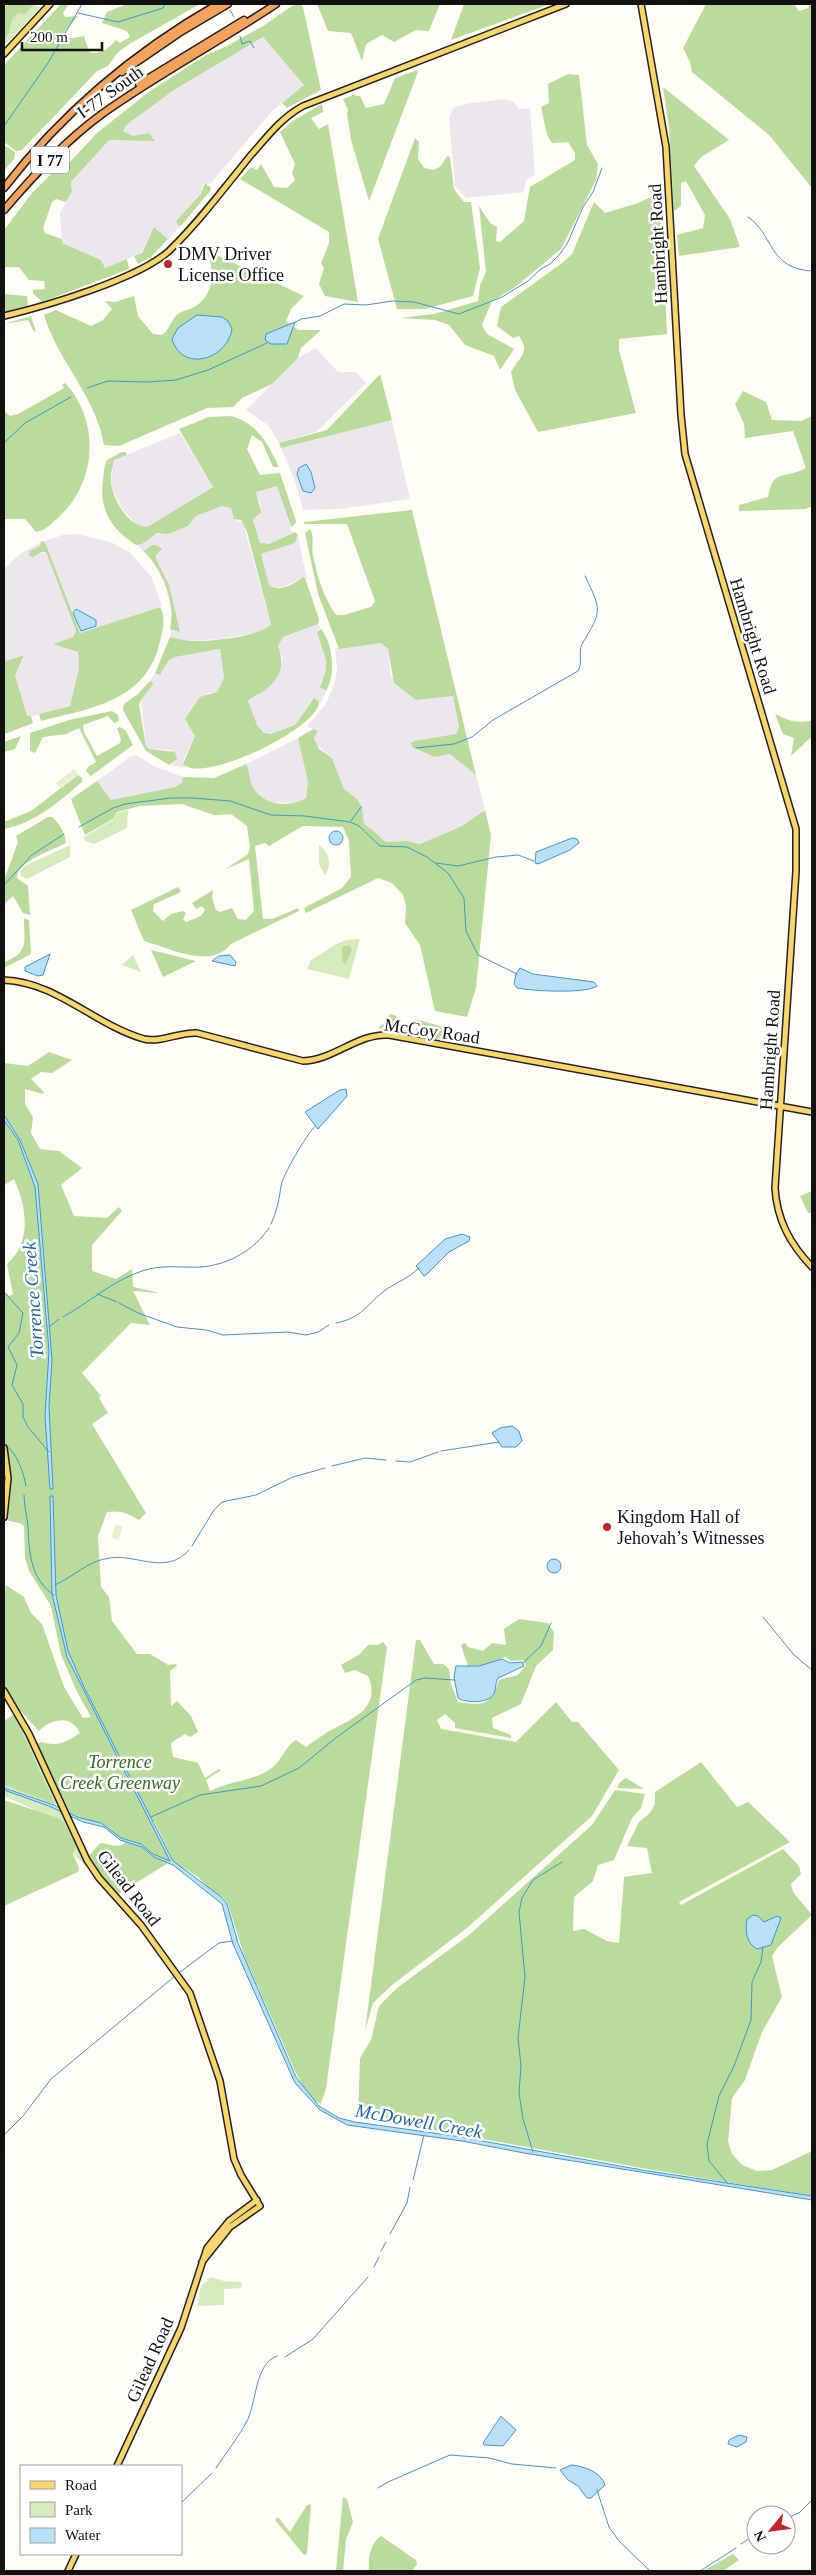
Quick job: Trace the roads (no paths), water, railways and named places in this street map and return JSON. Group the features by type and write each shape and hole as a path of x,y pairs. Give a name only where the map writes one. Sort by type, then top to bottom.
{"highway":[{"name":"I 77","path":"4,188 39,147 96,91 146,49 218,4"},
{"name":"I 77","path":"96,91 167,41 228,4"},
{"name":"I 77","path":"102,115 153,74 270,4"},
{"name":"I-77 South","path":"4,210 52,158 102,115 168,70 276,4"}],"main road":[{"path":"4,54 50,4"},
{"path":"4,316 45,305 110,282 155,262 179,240 276,127 303,106 566,4"},
{"name":"Hambright Road","path":"641,4 666,147 681,415 685,454 796,829 797,853 775,1184 777,1206 788,1238 812,1267"},
{"name":"McCoy Road","path":"4,980 19,981 38,987 130,1033 149,1040 182,1033 197,1033 303,1061 314,1060 370,1037 389,1035 812,1112"},
{"path":"4,1448 8,1478 4,1517"},
{"name":"Gilead Road","path":"4,1691 29,1734 93,1870 134,1916 190,1993 220,2081 229,2144 240,2173 257,2204 233,2217 218,2232 207,2248 181,2329 117,2465"},
{"path":"68,2571 76,2555"}],"water":[{"path":"197,315 222,317 228,321 232,329 228,340 222,348 213,355 194,359 185,356 177,350 172,339 178,328"},
{"path":"295,322 287,344 271,344 265,340 266,334"},
{"path":"306,464 311,472 315,488 311,493 303,491 297,474 299,468"},
{"path":"76,609 96,620 96,626 81,631 73,613"},
{"path":"333,831 339,831 343,838 339,845 333,845 329,841 329,835"},
{"path":"572,838 577,839 579,843 570,850 538,864 535,863 536,852"},
{"path":"50,954 43,975 38,976 25,971 25,967"},
{"path":"230,955 236,962 235,966 212,961 219,956"},
{"path":"520,968 533,974 594,982 597,986 591,989 571,991 517,988 514,984 516,974"},
{"path":"346,1089 347,1096 318,1129 305,1112 340,1090"},
{"path":"4,1115 20,1140 38,1184 52,1360 49,1406 53,1489 50,1489 45,1416 49,1351 35,1187 18,1140 4,1120"},
{"path":"462,1234 470,1237 469,1241 449,1252 424,1276 416,1266 445,1239"},
{"path":"512,1426 519,1431 522,1441 516,1447 502,1447 492,1433 500,1428"},
{"path":"50,1496 53,1496 56,1595 68,1651 84,1687 173,1861 220,1896 227,1904 238,1943 296,2077 319,2106 339,2118 355,2122 455,2136 642,2170 812,2196 812,2200 524,2153 462,2141 347,2125 320,2110 295,2083 233,1944 222,1904 173,1865 154,1857 142,1847 120,1840 104,1827 83,1822 49,1806 4,1790 4,1788 54,1805 77,1817 101,1823 121,1838 141,1844 153,1854 170,1861 67,1657 52,1594"},
{"path":"554,1559 559,1561 561,1566 559,1571 554,1573 549,1571 547,1566 549,1561"},
{"path":"502,1659 510,1663 522,1662 524,1666 498,1678 494,1694 487,1700 471,1702 458,1698 454,1677 456,1666 479,1666"},
{"path":"753,1915 758,1916 764,1922 777,1916 781,1918 771,1945 757,1949 748,1940 746,1923 747,1919"},
{"path":"501,2416 516,2430 503,2446 484,2445 483,2443"},
{"path":"739,2435 747,2437 746,2442 737,2447 728,2444 729,2440"},
{"path":"571,2465 591,2470 603,2480 605,2485 591,2498 587,2498 578,2486 568,2480 560,2470"}],"waterway":[{"name":"Torrence Creek","path":"4,126 48,63 82,4"},
{"path":"78,13 118,22 163,8 165,4"},
{"path":"230,10 234,17"},
{"path":"240,36 242,44 250,41 254,48"},
{"path":"294,323 301,319 320,316 344,304 366,305 392,301 414,302 459,314 502,297 528,281 559,255 567,244 583,207 593,192 602,168"},
{"path":"748,217 763,232 779,258 798,269 812,271"},
{"path":"87,388 108,381 147,382 176,380 208,370 267,343"},
{"path":"4,443 25,423 71,397"},
{"path":"416,748 454,744 472,737 493,720 578,671 581,647 593,624 597,611 595,597 585,576"},
{"path":"79,827 113,808 125,804 171,798 230,801 271,815 305,816 350,822 359,826 380,846 407,847 427,857 448,873 464,898 466,931 478,955 517,974"},
{"path":"351,821 361,807"},
{"path":"4,885 32,855 64,834"},
{"path":"436,863 458,866 496,857 518,855 534,861"},
{"path":"271,1224 279,1201 282,1181 301,1146 315,1126"},
{"path":"63,1317 121,1280 142,1271 164,1267 202,1267 232,1259 249,1249 269,1228"},
{"path":"336,1323 353,1318 380,1294 419,1268"},
{"path":"4,1292 23,1313 19,1333 8,1347 17,1365 12,1385 23,1404 23,1417 28,1427 49,1452"},
{"path":"97,1294 117,1302"},
{"path":"119,1303 138,1313 177,1327 206,1330 223,1335 287,1332 306,1335 318,1332 329,1325"},
{"path":"49,1327 59,1319"},
{"path":"441,1451 499,1442"},
{"path":"6,1446 17,1458 26,1486"},
{"path":"396,1461 410,1462 438,1452"},
{"path":"332,1466 365,1458 386,1460"},
{"path":"192,1546 214,1510 222,1502 256,1495 293,1477 325,1468"},
{"path":"24,1495 32,1564 40,1581 54,1595"},
{"path":"55,1585 88,1565 102,1559 120,1558 161,1563 171,1562 180,1558 189,1550"},
{"path":"763,1617 794,1655 812,1670"},
{"path":"523,1663 541,1646 551,1623"},
{"path":"151,1817 200,1795 261,1786 299,1768 337,1737 416,1680 425,1678 455,1680"},
{"path":"533,2152 523,2119 519,2093 521,2066 518,2038 525,1977 519,1912 522,1898 533,1880 562,1862"},
{"path":"180,1972 219,1943 232,1941"},
{"path":"728,2184 709,2161 707,2144 719,2096 734,2066 751,2020 752,1982 761,1962 763,1947"},
{"path":"4,2135 23,2116 51,2079 175,1976"},
{"name":"McDowell Creek","path":"413,2180 424,2135"},
{"path":"390,2234 407,2203 410,2187"},
{"path":"381,2251 386,2242"},
{"path":"374,2267 379,2257"},
{"path":"285,2357 313,2339 368,2277"},
{"path":"216,2468 250,2415 257,2385 264,2367 277,2356"},
{"path":"378,2488 450,2455 489,2458 512,2464 556,2468"},
{"path":"182,2502 212,2473"},
{"path":"597,2490 609,2527 619,2541 650,2571"},
{"path":"796,2514 812,2500"},
{"path":"741,2544 746,2541"},
{"path":"700,2571 736,2548"}],"place":[{"name":"DMV Driver License Office","path":"168,264"},
{"name":"Kingdom Hall of Jehovah’s Witnesses","path":"607,1527"}],"park label":[{"name":"Torrence Creek Greenway","path":"120,1772"}]}
